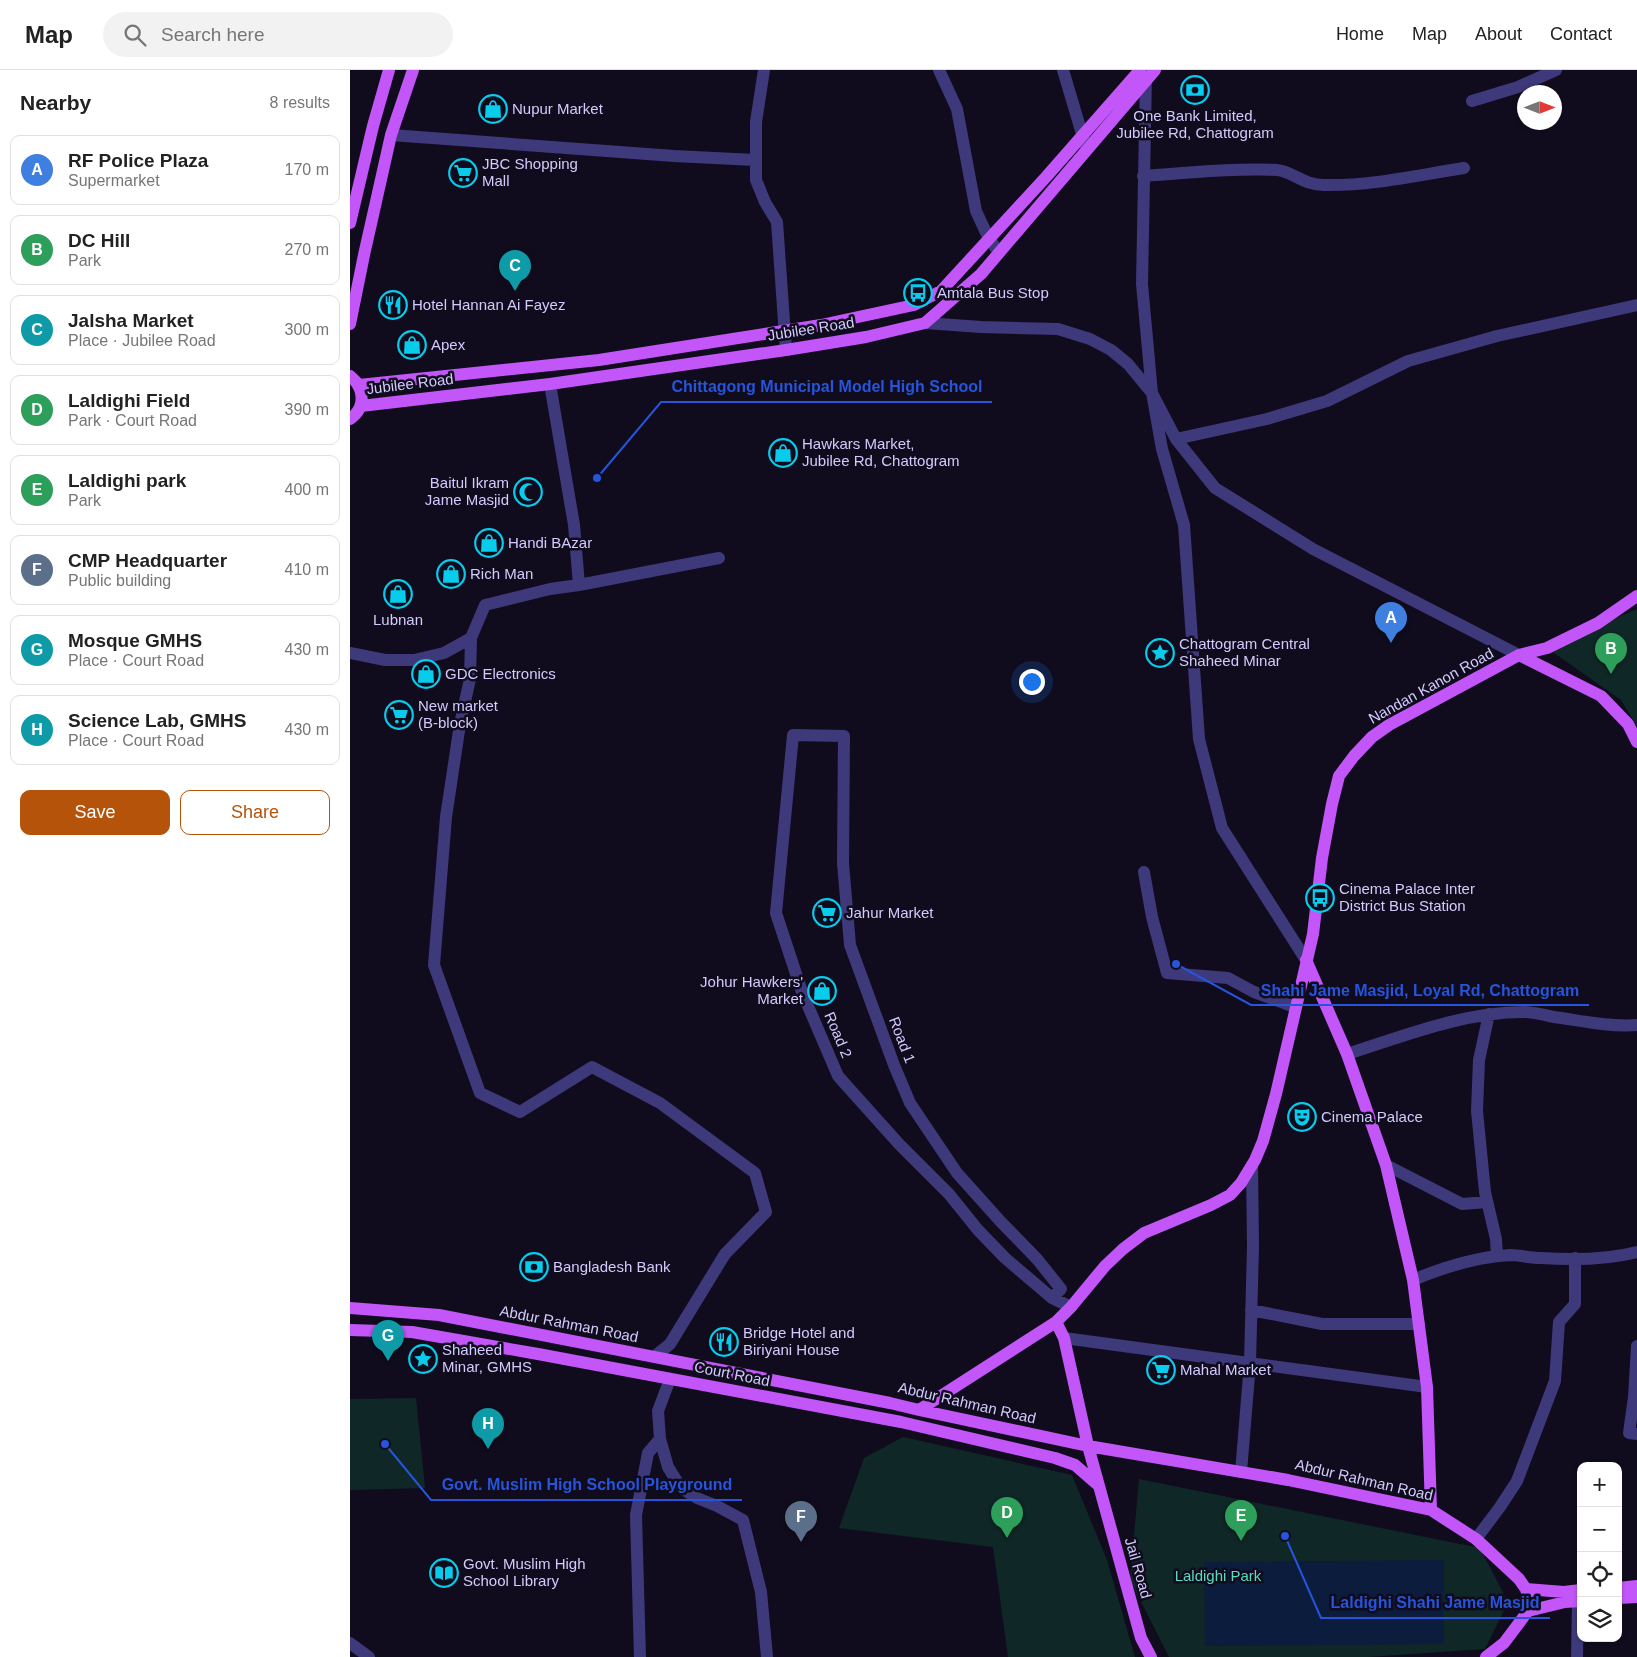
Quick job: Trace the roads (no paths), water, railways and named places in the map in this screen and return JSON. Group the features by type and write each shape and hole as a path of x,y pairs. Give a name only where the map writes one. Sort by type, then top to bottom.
{"main road":[{"path":"350,223 372,126 389,70"},
{"path":"350,324 391,135 413,70"},
{"name":"Jubilee Road","path":"361,406 550,384 786,350 866,337 925,323 981,274 1051,191 1088,151 1144,74 1155,70"},
{"path":"350,419 358,412 362,399 352,378 599,360 821,325 914,305 941,291 1081,137 1144,74"},
{"name":"Nandan Kanon Road","path":"919,1410 1056,1322 1071,1307 1104,1266 1144,1233 1212,1205 1230,1195 1241,1183 1252,1166 1263,1141 1276,1094 1313,934 1322,858 1332,804 1339,776 1354,756 1372,737 1389,724 1518,655 1547,648 1598,623 1637,596"},
{"path":"1518,655 1601,696 1628,724 1637,742"},
{"path":"1306,960 1347,1054 1386,1165 1412,1280 1419,1324 1427,1387 1431,1510"},
{"name":"Abdur Rahman Road","path":"350,1308 439,1315 890,1403 1088,1446 1288,1480 1431,1510 1476,1539 1519,1579 1526,1589"},
{"name":"Jail Road","path":"1056,1322 1064,1338 1098,1485 1141,1638 1151,1657"},
{"name":"Court Road","path":"350,1330 412,1332 901,1422 1055,1458 1075,1465 1098,1485"},
{"path":"1622,1588 1637,1586"},
{"path":"1486,1657 1504,1642 1528,1611 1529,1602 1526,1589 1564,1592 1577,1597"},
{"path":"1622,1598 1637,1597"},
{"path":"1528,1611 1577,1599"}],"street":[{"path":"764,70 756,122 756,180 764,202 777,222 786,350"},
{"path":"939,70 957,109 976,211 989,239 999,252"},
{"path":"1063,70 1081,137 1088,151"},
{"path":"1472,100 1518,87 1556,70"},
{"path":"1144,74 1142,284 1152,393 1162,449 1184,525 1199,738 1222,828 1306,960"},
{"path":"391,135 674,156 755,160"},
{"path":"1143,176 1280,170 1308,184 1335,185 1376,182 1464,168"},
{"path":"1176,439 1267,419 1327,401 1408,361 1497,336 1637,305"},
{"path":"925,323 1058,329 1090,339 1111,350 1128,364 1152,393 1176,439 1215,488 1313,548 1518,655"},
{"path":"550,384 574,525 579,585"},
{"path":"654,1357 670,1344 725,1254 766,1212 755,1172 660,1103 592,1067 520,1112 480,1093 434,965 446,817 460,724 470,679 471,638 485,605 550,589 719,558"},
{"path":"350,653 385,660 414,660 444,653 471,638"},
{"name":"Road 2","path":"825,736 793,735 776,912 802,992 838,1076 899,1144 949,1194 978,1230 1005,1258 1052,1298"},
{"name":"Road 1","path":"825,736 844,736 843,863 850,945 894,1065 910,1103 957,1173 1001,1222 1038,1258 1062,1289 1052,1298"},
{"path":"1144,872 1152,917 1167,973 1228,978 1254,992 1296,1007"},
{"path":"1347,1054 1457,1021 1488,1014 1526,1012 1592,1023 1625,1026 1637,1024"},
{"path":"1488,1014 1479,1060 1477,1111 1485,1192 1496,1239 1497,1256"},
{"path":"1386,1165 1462,1204 1487,1202"},
{"path":"1240,1472 1250,1363 1253,1246 1252,1166"},
{"path":"1412,1280 1459,1263 1497,1256 1512,1255 1540,1258 1615,1257 1637,1252"},
{"path":"1476,1539 1517,1481 1544,1413 1555,1381 1559,1322 1575,1304 1575,1258"},
{"path":"1052,1298 1071,1307"},
{"path":"1251,1310 1322,1324 1419,1324"},
{"path":"1064,1338 1427,1387"},
{"path":"1637,1346 1634,1397 1629,1433 1637,1434"},
{"path":"670,1379 658,1411 660,1440 668,1467 681,1488 697,1498 744,1520 761,1592 767,1657"},
{"path":"640,1657 636,1515 648,1453 660,1440"},
{"path":"1577,1657 1578,1642"},
{"path":"350,1643 369,1657"}],"water":[{"path":"1444,1560 1444,1644 1205,1646 1204,1562"}],"place":[{"name":"One Bank Limited, Jubilee Rd, Chattogram","path":"1195,90"},
{"name":"Nupur Market","path":"493,109"},
{"name":"JBC Shopping Mall","path":"463,173"},
{"name":"Jalsha Market","path":"515,291"},
{"name":"Amtala Bus Stop","path":"918,293"},
{"name":"Hotel Hannan Ai Fayez","path":"393,305"},
{"name":"Apex","path":"412,345"},
{"name":"Hawkars Market, Jubilee Rd, Chattogram","path":"783,453"},
{"name":"Chittagong Municipal Model High School","path":"597,478"},
{"name":"Baitul Ikram Jame Masjid","path":"528,492"},
{"name":"Handi BAzar","path":"489,543"},
{"name":"Rich Man","path":"451,574"},
{"name":"Lubnan","path":"398,594"},
{"name":"RF Police Plaza","path":"1391,643"},
{"name":"Chattogram Central Shaheed Minar","path":"1160,653"},
{"name":"GDC Electronics","path":"426,674"},
{"name":"DC Hill","path":"1611,674"},
{"name":"New market (B-block)","path":"399,715"},
{"name":"Cinema Palace Inter District Bus Station","path":"1320,898"},
{"name":"Jahur Market","path":"827,913"},
{"name":"Shahi Jame Masjid, Loyal Rd, Chattogram","path":"1176,964"},
{"name":"Johur Hawkers' Market","path":"822,991"},
{"name":"Cinema Palace","path":"1302,1117"},
{"name":"Bangladesh Bank","path":"534,1267"},
{"name":"Bridge Hotel and Biriyani House","path":"724,1342"},
{"name":"Shaheed Minar, GMHS","path":"423,1359"},
{"name":"Mosque GMHS","path":"388,1361"},
{"name":"Mahal Market","path":"1161,1370"},
{"name":"Govt. Muslim High School Playground","path":"385,1444"},
{"name":"Science Lab, GMHS","path":"488,1449"},
{"name":"Laldighi Shahi Jame Masjid","path":"1285,1536"},
{"name":"Laldighi Field","path":"1007,1538"},
{"name":"Laldighi park","path":"1241,1541"},
{"name":"CMP Headquarter","path":"801,1542"},
{"name":"Govt. Muslim High School Library","path":"444,1573"}],"park label":[{"name":"Laldighi Park","path":"1218,1576"}]}
